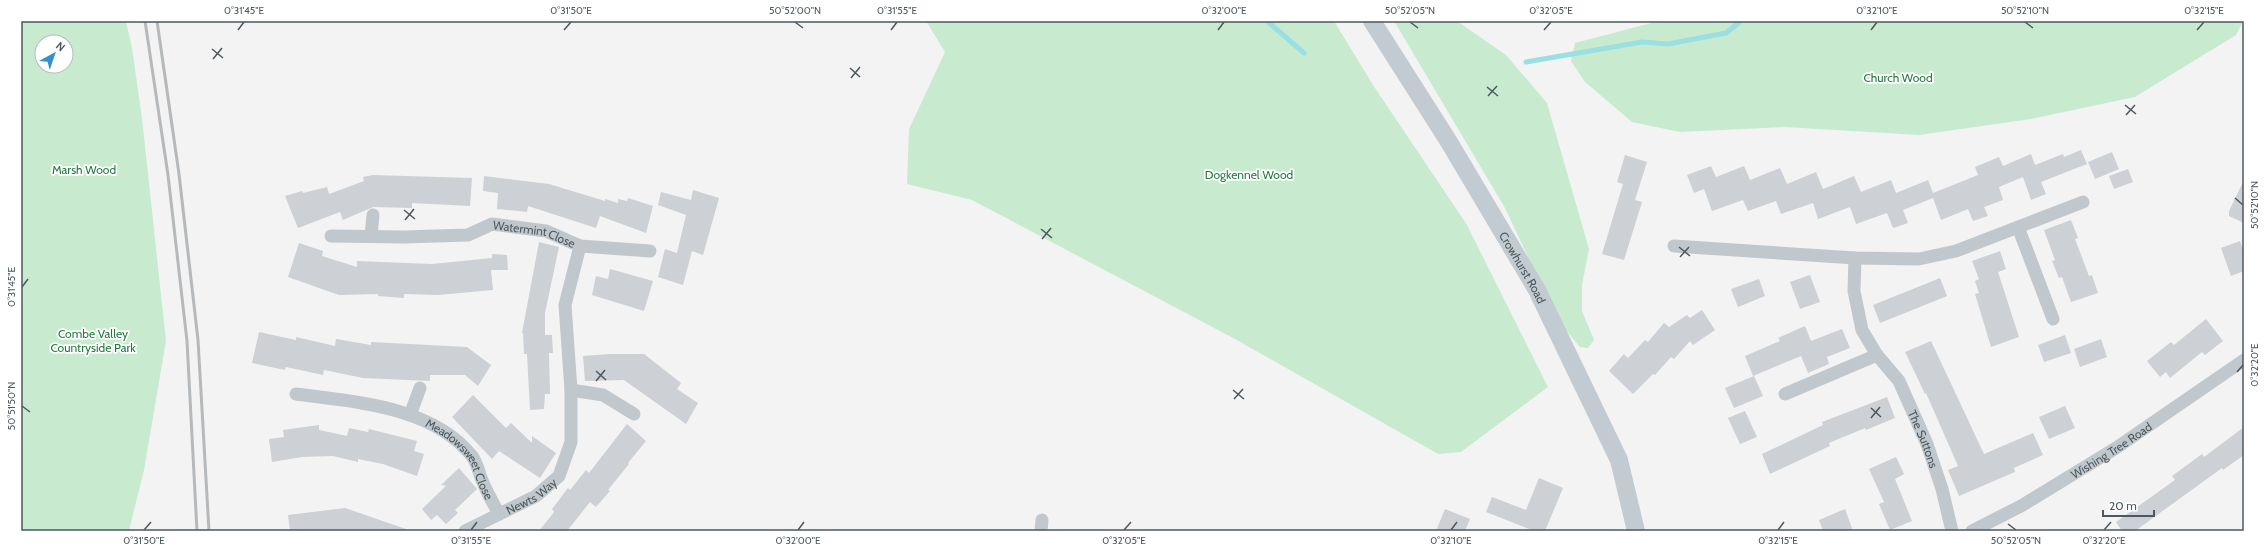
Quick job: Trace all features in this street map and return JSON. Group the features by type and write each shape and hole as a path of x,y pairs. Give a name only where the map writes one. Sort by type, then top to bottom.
{"main road":[{"name":"Crowhurst Road","path":"1372,21 1449,142 1537,290 1619,460 1636,531"}],"street":[{"path":"1674,246 1855,258 1919,259 1956,251 2082,202"},
{"path":"371,236 373,215"},
{"name":"Watermint Close","path":"331,236 468,235 492,224 546,232 580,246 650,251"},
{"path":"2018,227 2053,319"},
{"name":"Newts Way","path":"465,531 536,496 559,476 571,442 571,390 565,305 580,246"},
{"name":"The Suttons","path":"1855,258 1854,291 1862,330 1877,355 1899,381 1927,444 1942,489 1952,531"},
{"path":"1785,394 1877,355"},
{"name":"Wishing Tree Road","path":"1972,531 2021,506 2116,448 2244,360"},
{"name":"Meadowsweet Close","path":"410,415 420,388"},
{"path":"571,390 603,395 634,414"},
{"name":"Meadowsweet Close","path":"296,394 358,403 410,415 446,432 472,457 485,488 499,514"}],"green space":[{"name":"Combe Valley Countryside Park","path":"21,21 126,21 132,48 142,118 166,341 144,470 129,531 21,531"},
{"name":"Dogkennel Wood","path":"926,21 1334,21 1373,85 1467,225 1548,387 1461,452 1438,454 1235,339 972,200 907,184 909,129 945,52"},
{"path":"1394,21 1457,21 1506,55 1547,103 1589,249 1582,285 1582,311 1594,340 1588,348 1580,347 1558,321 1505,208"},
{"name":"Church Wood","path":"1659,21 2243,21 2236,35 2135,97 2031,119 1919,135 1785,127 1680,132 1632,122 1585,82 1571,61 1575,43"}],"building":[{"path":"2081,150 2087,164 2041,182 2046,194 2031,200 2023,177 1999,187 2003,200 1984,207 1988,216 1973,221 1968,209 1941,220 1933,198 1903,210 1908,223 1893,228 1887,213 1856,224 1850,207 1818,219 1813,203 1781,214 1776,201 1748,211 1743,200 1712,211 1704,189 1694,193 1687,175 1711,166 1716,177 1744,166 1750,180 1780,168 1787,184 1816,172 1823,189 1854,176 1861,192 1891,180 1896,193 1928,180 1933,193 1978,175 1975,167 1999,157 2003,166 2031,154 2035,165 2063,154 2064,157"},
{"path":"2112,152 2119,169 2095,179 2088,162"},
{"path":"1625,155 1647,162 1635,200 1642,202 1624,260 1602,254 1623,184 1617,182"},
{"path":"2128,169 2133,182 2114,189 2109,176"},
{"path":"373,175 472,178 470,206 412,203 412,208 373,207 343,220 340,212 298,228 285,196 302,191 303,193 327,187 329,194 364,181 363,177"},
{"path":"484,176 549,184 605,201 605,199 618,203 618,199 627,201 628,198 653,206 646,233 600,216 596,228 528,206 527,212 497,209 498,193 483,191"},
{"path":"2244,180 2244,223 2229,216 2229,211"},
{"path":"693,190 719,198 703,255 692,251 683,285 658,277 665,249 677,253 686,215 658,205 661,192 691,200"},
{"path":"2071,220 2078,238 2075,239 2089,276 2092,275 2098,293 2071,302 2062,277 2059,278 2052,261 2055,260 2044,230"},
{"path":"2240,241 2244,252 2244,271 2231,276 2221,248"},
{"path":"539,242 559,247 545,313 545,335 552,335 553,353 549,353 550,394 545,394 544,409 530,410 527,354 524,354 522,333"},
{"path":"299,243 323,251 322,256 357,267 357,261 432,264 492,258 492,254 507,255 508,270 491,270 493,290 438,295 404,294 404,298 378,296 378,294 339,295 288,277"},
{"path":"2000,251 2006,269 1998,272 2019,337 1991,347 1975,294 1979,293 1975,281 1979,279 1972,261"},
{"path":"610,269 653,281 644,311 592,295 596,276 608,279"},
{"path":"1810,275 1820,302 1800,309 1790,282"},
{"path":"1940,278 1947,296 1880,323 1873,305"},
{"path":"1759,279 1765,296 1738,307 1731,289"},
{"path":"1702,310 1715,330 1693,345 1690,341 1674,359 1671,357 1655,375 1653,374 1633,394 1609,371 1624,354 1628,358 1645,340 1648,342 1664,323 1669,327 1687,315 1690,318"},
{"path":"2206,319 2223,341 2205,355 2202,352 2170,378 2166,372 2160,377 2147,361 2171,342 2174,345"},
{"path":"1805,326 1811,341 1842,329 1850,348 1827,357 1829,364 1808,373 1801,356 1753,376 1745,356 1780,341 1778,338"},
{"path":"259,332 296,340 296,337 335,346 336,339 371,345 371,342 467,347 491,365 478,386 465,375 430,375 430,381 363,378 324,370 323,375 286,367 285,370 252,363"},
{"path":"2065,335 2071,353 2044,362 2038,345"},
{"path":"2101,339 2107,357 2080,367 2074,349"},
{"path":"1931,341 1984,454 2033,433 2043,455 2014,468 2015,472 1959,496 1948,470 1958,466 1926,393 1925,394 1905,352"},
{"path":"644,354 681,383 677,389 698,403 686,424 624,380 585,381 583,356"},
{"path":"1754,376 1763,396 1734,408 1725,388"},
{"path":"473,395 506,428 511,423 532,443 532,436 556,453 540,478 499,451 492,459 452,417"},
{"path":"1887,397 1895,418 1866,430 1865,428 1829,443 1830,446 1770,474 1762,454 1823,425 1822,422"},
{"path":"2065,406 2075,428 2049,439 2039,417"},
{"path":"1745,411 1757,437 1740,444 1728,418"},
{"path":"627,424 646,441 608,490 610,491 596,507 590,502 567,531 539,531 554,512 552,509 568,488 570,490 586,470 589,473"},
{"path":"319,425 319,430 347,436 349,428 368,432 369,429 417,441 414,451 424,454 417,476 383,464 358,459 358,462 333,456 302,457 272,462 269,439 284,437 283,430"},
{"path":"2244,427 2244,455 2223,470 2222,468 2135,531 2122,531 2116,522 2175,480 2172,476 2202,454 2204,457"},
{"path":"1896,457 1904,474 1895,479 1912,521 1890,530 1879,504 1884,502 1869,469"},
{"path":"459,468 477,489 455,510 458,513 446,524 437,515 431,520 422,509 446,486 441,485"},
{"path":"1539,478 1563,488 1545,531 1534,531 1486,512 1492,497 1526,510"},
{"path":"345,508 406,529 405,531 290,531 288,515"},
{"path":"1445,509 1470,519 1465,531 1436,531"},
{"path":"1845,509 1853,531 1823,531 1819,520"}],"waterway":[{"path":"1267,21 1304,53"},
{"path":"1526,62 1642,42 1668,44 1726,33 1741,21"}],"railway":[{"path":"145,21 168,175 187,341 197,531"},
{"path":"157,21 179,174 198,340 209,531"}],"park label":[{"name":"Marsh Wood","path":"84,169"}]}
